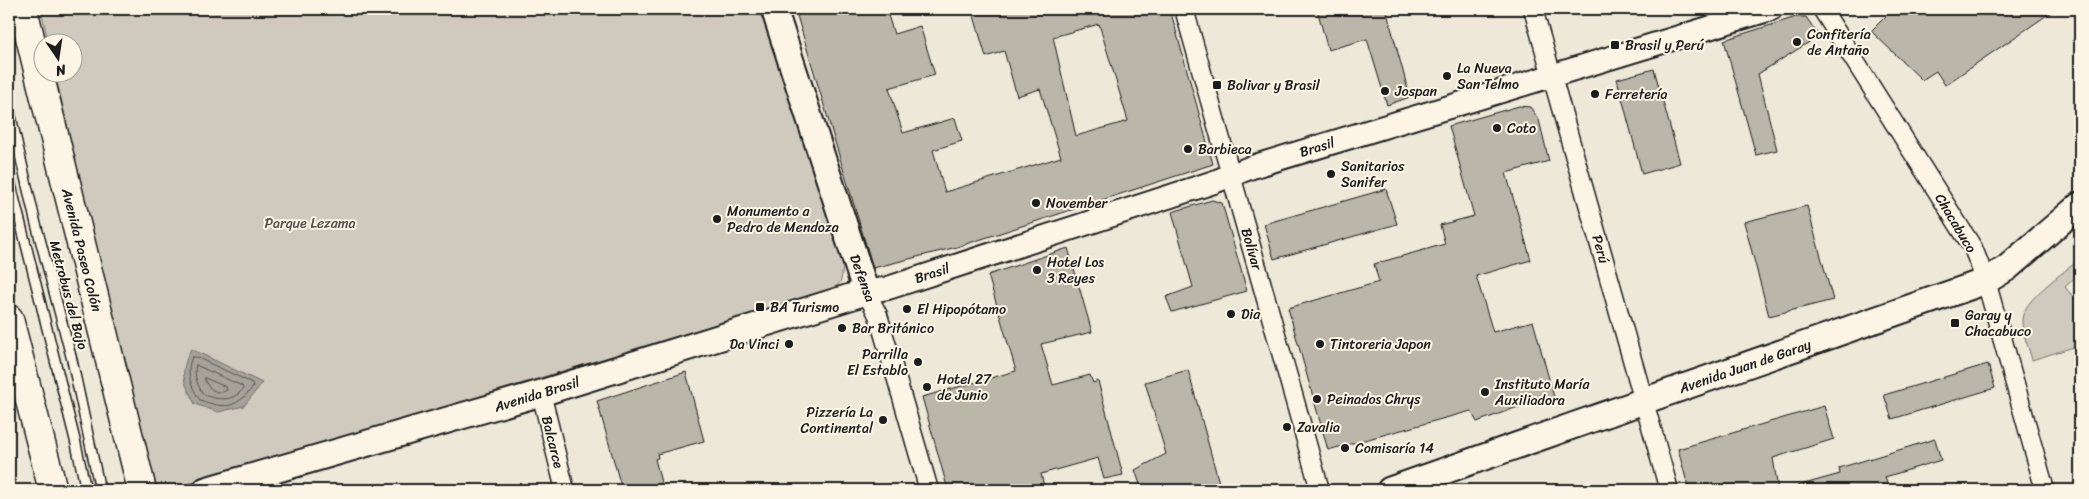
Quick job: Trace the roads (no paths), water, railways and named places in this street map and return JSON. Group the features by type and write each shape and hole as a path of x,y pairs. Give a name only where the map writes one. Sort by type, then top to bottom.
{"main road":[{"name":"Avenida Paseo Colón","path":"23,9 142,490"},
{"name":"Defensa","path":"774,9 866,292"},
{"name":"Avenida Juan de Garay","path":"1390,490 1986,281 2007,268 2080,205"},
{"name":"Avenida Brasil","path":"206,490 541,393 866,292"},
{"path":"9,319 53,490"}],"street":[{"name":"Bolívar","path":"1184,9 1320,490"},
{"name":"Perú","path":"1533,9 1669,490"},
{"name":"Brasil","path":"866,292 888,288 1252,167 1771,9"},
{"name":"Chacabuco","path":"1822,9 1973,248 1986,281 2045,490"},
{"name":"Defensa","path":"866,292 878,315 929,490"},
{"name":"Balcarce","path":"541,393 565,490"}],"lane":[{"name":"Metrobus del Bajo","path":"9,108 35,220 72,360 100,490"},
{"name":"Metrobus del Bajo","path":"9,177 86,490"}],"water":[{"path":"191,349 262,383 244,406 218,412 195,404 184,377 185,365"}],"place":[{"name":"Confitería de Antaño","path":"1797,42"},
{"name":"Brasil y Perú","path":"1615,45"},
{"name":"La Nueva San Telmo","path":"1447,76"},
{"name":"Bolivar y Brasil","path":"1217,85"},
{"name":"Jospan","path":"1385,91"},
{"name":"Ferretería","path":"1595,94"},
{"name":"Coto","path":"1497,128"},
{"name":"Barbieca","path":"1188,149"},
{"name":"Sanitarios Sanifer","path":"1331,174"},
{"name":"November","path":"1036,203"},
{"name":"Monumento a Pedro de Mendoza","path":"717,219"},
{"name":"Hotel Los 3 Reyes","path":"1037,270"},
{"name":"BA Turismo","path":"760,307"},
{"name":"El Hipopótamo","path":"907,309"},
{"name":"Dia","path":"1231,314"},
{"name":"Garay y Chacabuco","path":"1955,323"},
{"name":"Bar Británico","path":"842,328"},
{"name":"Da Vinci","path":"789,344"},
{"name":"Tintoreria Japon","path":"1320,344"},
{"name":"Parrilla El Establo","path":"918,362"},
{"name":"Hotel 27 de Junio","path":"927,387"},
{"name":"Instituto María Auxiliadora","path":"1485,392"},
{"name":"Peinados Chrys","path":"1317,399"},
{"name":"Pizzería La Continental","path":"883,420"},
{"name":"Zavalia","path":"1287,427"},
{"name":"Comisaría 14","path":"1345,448"}],"park label":[{"name":"Parque Lezama","path":"310,223"}]}
